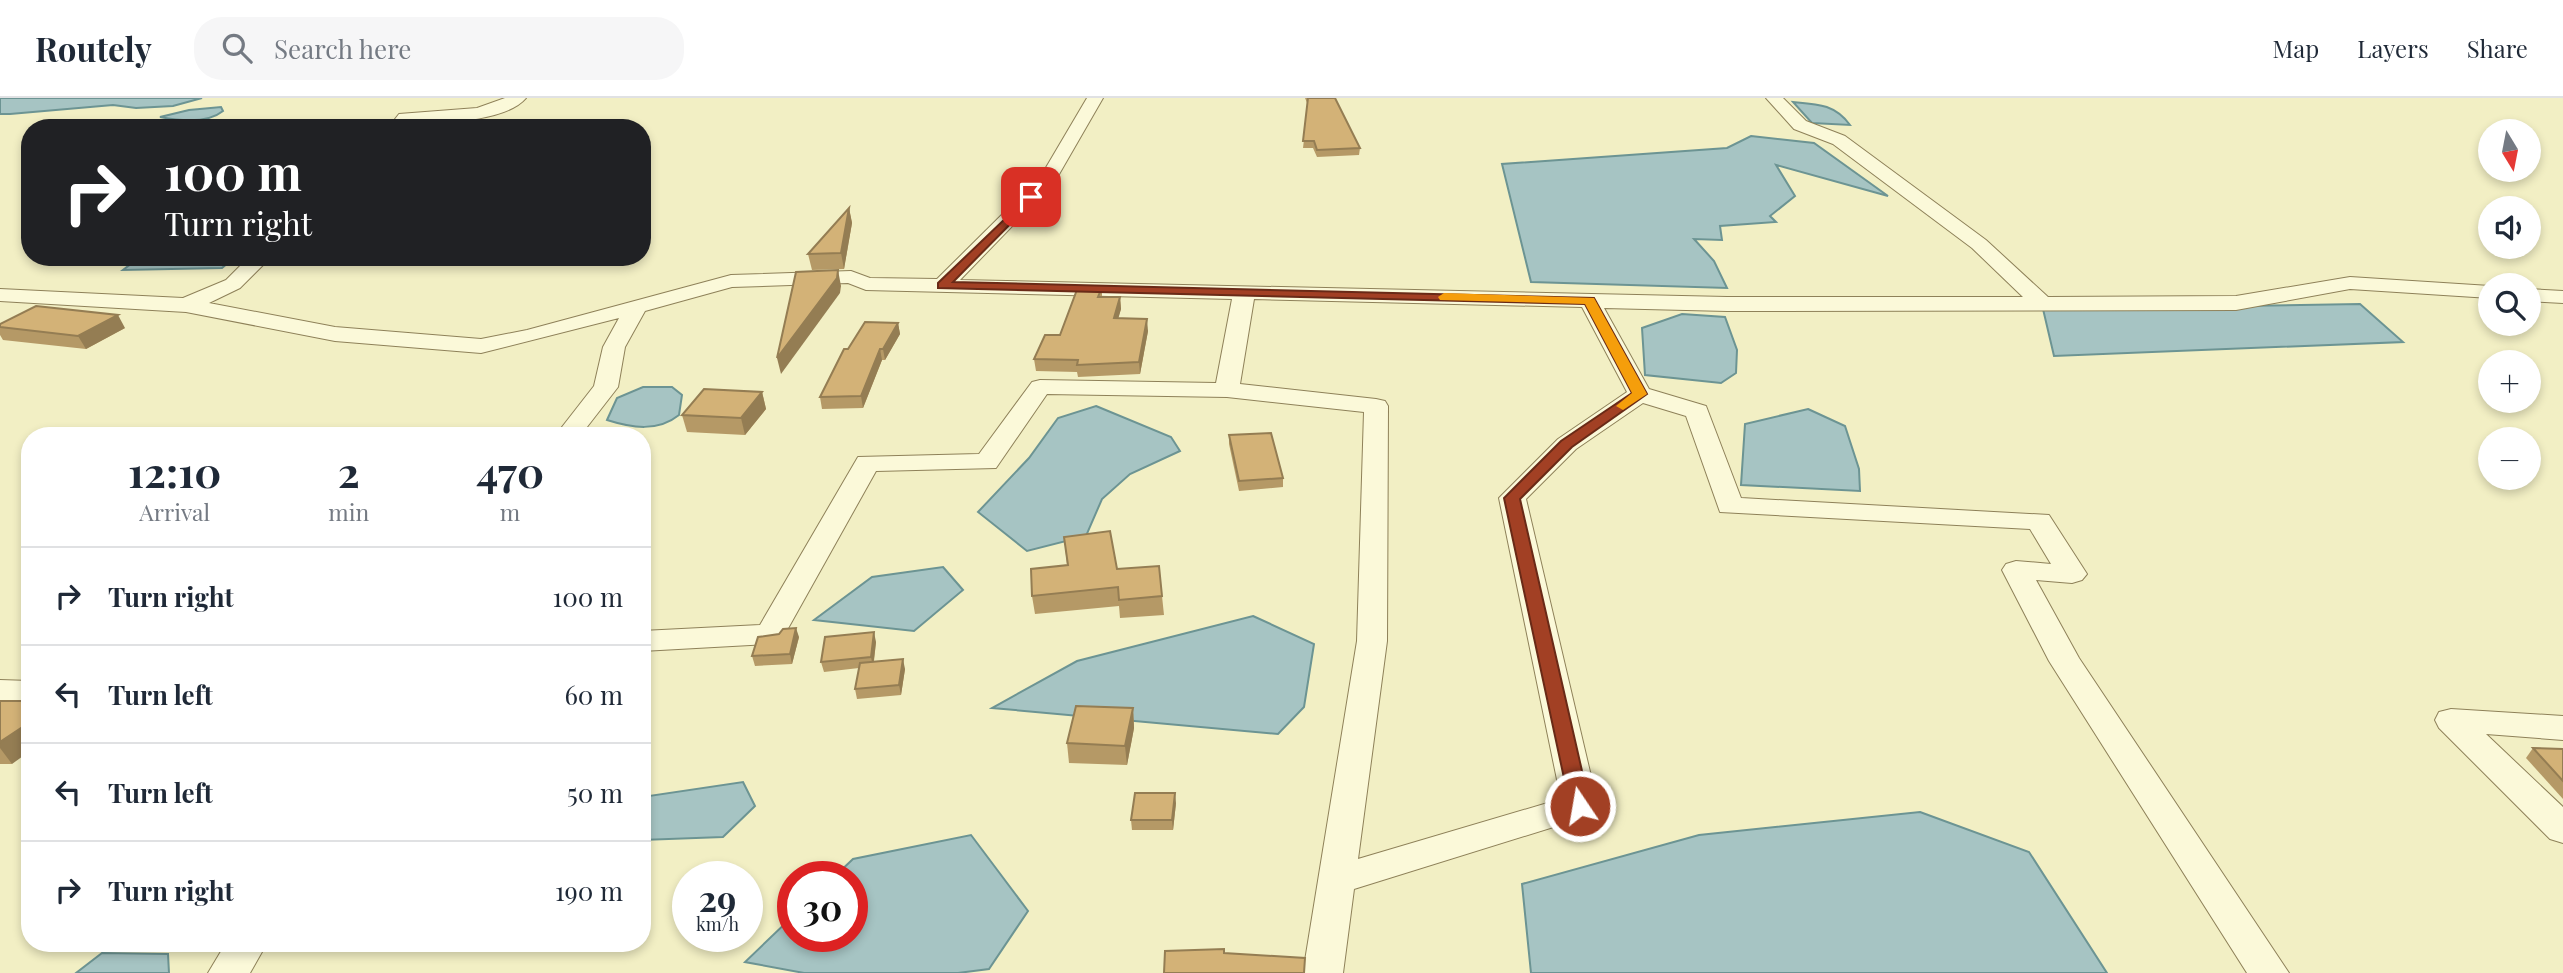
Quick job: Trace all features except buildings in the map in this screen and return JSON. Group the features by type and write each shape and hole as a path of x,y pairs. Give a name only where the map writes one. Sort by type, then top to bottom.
{"street":[{"path":"404,119 497,110 517,98"},
{"path":"943,285 1048,179 1095,98"},
{"path":"1774,98 1800,125 1839,140 1979,244 2043,304"},
{"path":"186,304 233,284 252,266"},
{"path":"0,295 186,304 335,334 481,346 530,336 732,281 851,277 866,284 1589,300 2043,304 2236,303 2350,283 2478,291"},
{"path":"1227,390 1244,292"},
{"path":"2541,296 2563,297"},
{"path":"1589,300 1640,394 1697,411 1730,506 2039,521 2072,574 2016,570 2065,661 2269,973"},
{"path":"574,427 606,387 614,347 638,305"},
{"path":"651,641 770,634 867,463 988,462 1041,387 1227,390 1376,406 1372,640 1324,973"},
{"path":"1337,880 1580,806 1512,498 1567,444 1640,394"},
{"path":"0,691 21,692"},
{"path":"2563,728 2451,720 2563,830"},
{"path":"228,973 242,952"}],"water":[{"path":"0,98 202,98 173,106 136,108 113,105 0,114"},
{"path":"1793,102 1832,109 1850,125 1812,123"},
{"path":"221,107 223,111 205,119 160,117 189,110"},
{"path":"1751,136 1814,143 1888,196 1776,165 1795,196 1770,216 1776,222 1720,226 1722,240 1694,239 1714,261 1727,288 1531,282 1502,164 1727,148"},
{"path":"128,266 224,266 222,268 123,270"},
{"path":"2360,304 2403,342 2054,356 2043,309"},
{"path":"1682,314 1725,317 1737,350 1736,373 1721,383 1645,375 1642,328"},
{"path":"643,387 672,387 682,395 679,415 662,424 644,427 607,420 617,398"},
{"path":"1096,406 1171,437 1180,451 1130,474 1102,499 1086,536 1027,551 978,512 1029,458 1058,418"},
{"path":"1808,409 1845,426 1859,469 1860,491 1741,485 1745,424"},
{"path":"943,567 963,590 914,631 814,620 872,577"},
{"path":"1253,616 1314,644 1304,707 1278,734 992,708 1077,661"},
{"path":"743,782 755,806 723,837 651,840 651,796"},
{"path":"1920,812 2029,852 2107,973 1531,973 1522,884 1699,835"},
{"path":"971,835 1028,911 989,969 958,973 804,973 745,962 755,952 763,952 763,945 777,931 777,952 868,952 868,861 851,861"},
{"path":"102,953 168,954 169,973 76,973"}],"slow traffic":[{"path":"1444,297 1589,300 1640,394 1623,406"}],"route":[{"path":"1031,197 943,285 1589,300 1640,394 1567,444 1512,498 1580,806"}]}
